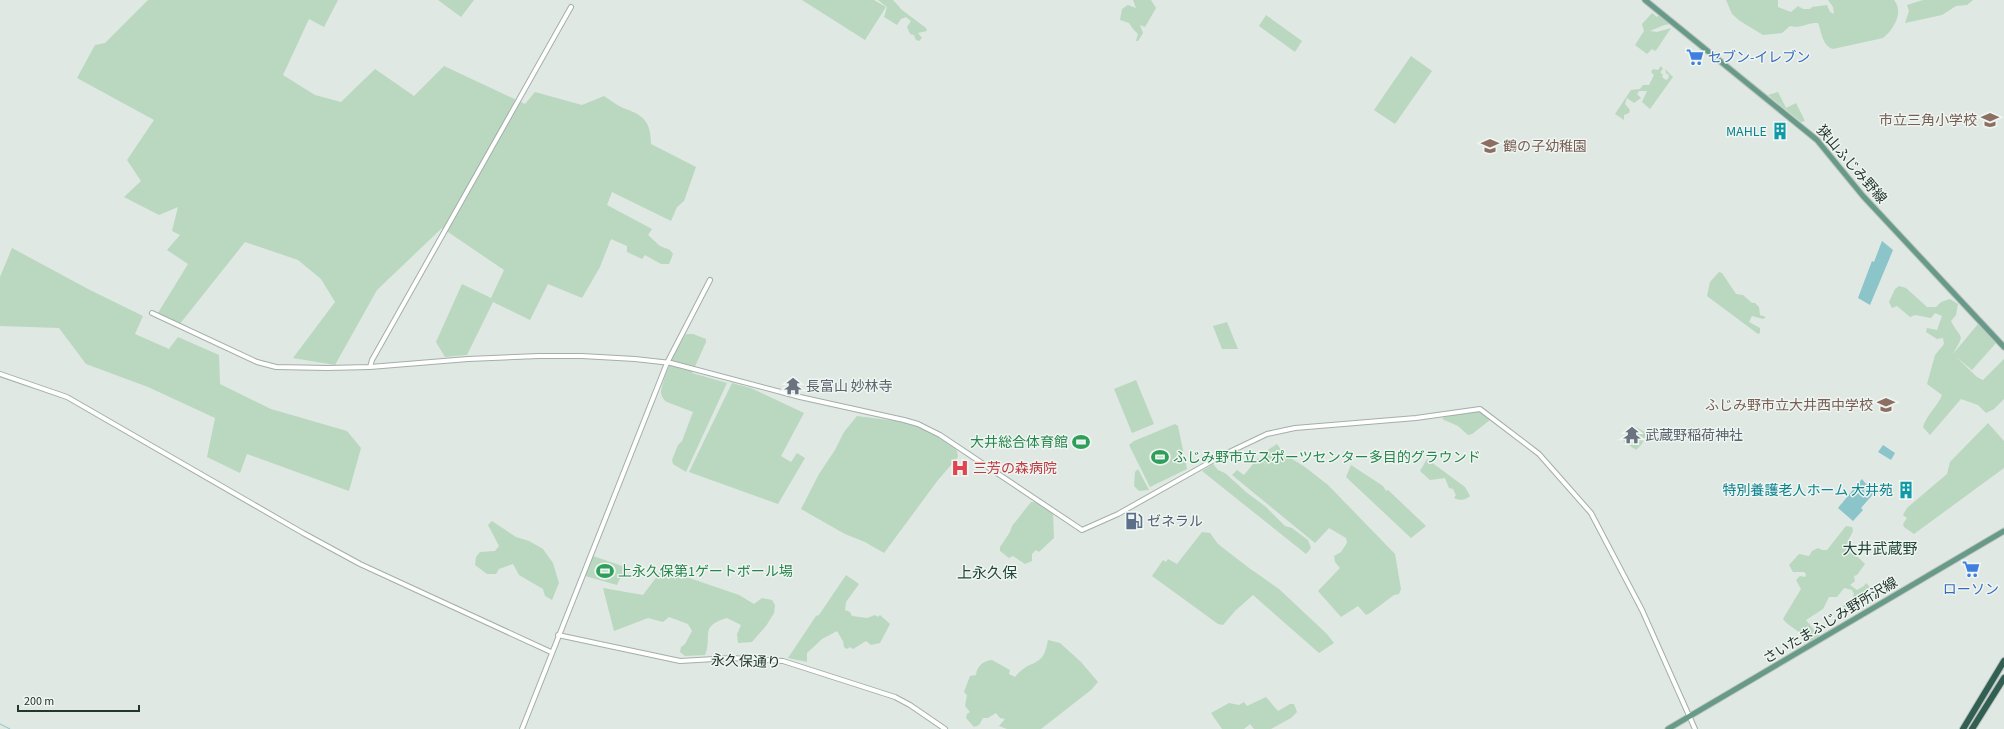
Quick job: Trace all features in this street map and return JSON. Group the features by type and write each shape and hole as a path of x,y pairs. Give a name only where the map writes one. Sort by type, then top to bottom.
{"highway":[{"path":"1963,729 2004,661"},
{"path":"1972,729 2004,678"}],"main road":[{"name":"狭山ふじみ野線","path":"1645,0 1817,140 1863,196 2004,347"},
{"name":"さいたまふじみ野所沢線","path":"1668,729 2004,531"}],"street":[{"path":"370,368 372,360 402,304 571,7"},
{"path":"522,729 551,652 667,363 710,280"},
{"path":"152,313 258,362 276,367 370,368 468,359 540,356 582,356 667,363 800,397 918,424 940,435 1082,530 1118,514 1221,456 1267,434 1295,428 1416,418 1480,409 1539,454 1591,513 1642,610 1695,729"},
{"path":"0,374 68,397 303,533 360,564 551,652"},
{"name":"永久保通り","path":"558,635 680,660 732,658 783,661 895,697 910,705 945,729"}],"green space":[{"path":"148,0 338,0 324,27 309,19 283,75 315,95 341,102 375,69 414,96 444,66 525,104 535,92 582,105 604,96 621,107 641,116 647,124 651,136 651,144 696,167 684,201 677,207 671,221 612,192 607,205 652,229 648,235 660,246 670,250 673,254 669,264 661,264 645,255 642,259 627,252 627,246 611,239 600,267 582,298 548,284 530,320 493,302 467,355 445,357 436,342 462,284 491,298 504,270 442,228 377,290 335,365 293,358 335,302 321,279 298,260 245,242 179,325 158,313 188,264 167,250 180,235 172,231 178,207 159,215 124,197 141,181 127,160 154,120 77,78 95,45 105,43"},
{"path":"438,0 474,0 461,17"},
{"path":"802,0 874,0 886,7 865,40"},
{"path":"878,0 893,0 902,10 926,28 927,31 918,33 922,38 919,41 916,40 914,35 910,34 907,27 911,21 906,17 901,19 897,25 884,17 887,7"},
{"path":"1133,0 1151,0 1156,8 1145,27 1140,25 1143,33 1138,41 1136,41 1138,34 1129,23 1120,20 1122,9 1128,5 1136,8"},
{"path":"1726,0 1778,0 1778,7 1791,12 1798,6 1803,9 1810,9 1812,7 1827,5 1830,12 1834,14 1833,7 1828,0 1894,0 1897,5 1898,15 1891,30 1883,38 1833,49 1824,42 1818,23 1811,23 1797,27 1790,26 1782,33 1763,35 1740,21 1732,14"},
{"path":"1923,0 1973,0 1967,5 1956,6 1942,15 1905,23 1909,11 1907,5"},
{"path":"1652,13 1657,17 1660,14 1671,24 1664,25 1650,31 1657,32 1671,28 1657,49 1655,51 1652,49 1647,54 1635,45 1644,31 1642,24"},
{"path":"1266,15 1302,41 1295,52 1259,26"},
{"path":"1411,56 1432,71 1395,124 1374,110"},
{"path":"1661,66 1663,69 1660,72 1663,75 1662,77 1666,80 1668,79 1669,75 1666,73 1665,69 1673,77 1650,109 1642,102 1647,91 1639,91 1637,94 1641,98 1634,103 1627,98 1625,104 1630,110 1629,113 1624,115 1624,120 1615,114 1631,90 1640,89 1643,85 1649,85 1654,75 1651,72 1653,69 1658,70"},
{"path":"1778,92 1786,108 1796,103 1805,121 1801,122 1768,95"},
{"path":"12,248 88,289 143,316 135,334 169,349 178,337 219,355 220,384 271,409 347,431 361,448 349,491 247,454 240,473 207,457 215,418 148,387 86,364 59,328 0,326 0,277"},
{"path":"1719,272 1722,273 1736,294 1743,295 1752,303 1755,303 1759,307 1760,315 1766,317 1763,319 1752,316 1749,322 1760,328 1760,333 1758,334 1707,296 1710,282"},
{"path":"1899,286 1906,288 1927,307 1936,307 1941,302 1950,299 1958,304 1956,315 1951,321 1961,336 1961,339 1953,354 1978,324 1996,343 1972,370 1955,356 1977,377 1983,380 2004,359 2004,399 1994,409 1986,413 1978,405 1961,399 1930,435 1923,427 1942,395 1927,384 1935,355 1944,344 1943,338 1937,339 1926,332 1927,328 1937,330 1942,316 1935,313 1931,318 1915,315 1910,317 1897,306 1892,308 1889,302 1895,289"},
{"path":"1227,322 1238,349 1222,349 1213,326"},
{"path":"686,334 693,334 706,339 692,373 727,383 686,472 673,464 672,460 678,445 682,441 693,412 667,402 663,398 661,392 664,378"},
{"path":"1136,380 1154,424 1132,433 1114,389"},
{"path":"732,383 751,388 804,413 781,456 791,462 797,453 805,458 778,504 689,472"},
{"path":"1477,410 1489,417 1490,420 1472,434 1468,435 1458,426 1442,419 1444,417"},
{"path":"857,416 904,422 921,427 953,446 957,451 958,457 938,480 884,553 865,542 845,534 801,509 819,474 835,450 844,432"},
{"path":"1988,423 2004,441 2004,468 1914,534 1904,527 1903,524 1907,518 1903,515 1907,508 1947,474 1950,462"},
{"name":"ふじみ野市⽴スポーツセンター多⽬的グラウンド","path":"1175,424 1178,426 1187,469 1150,487 1129,445 1134,441"},
{"path":"1634,426 1645,432 1643,442 1636,450 1623,441"},
{"path":"1277,444 1284,454 1305,467 1328,485 1395,554 1401,589 1399,594 1394,595 1366,615 1358,606 1341,617 1318,591 1340,568 1335,562 1334,556 1341,552 1347,543 1346,538 1329,528 1315,543 1232,475 1237,470 1244,475 1258,458 1267,466 1261,459 1269,449"},
{"path":"1427,459 1465,487 1470,496 1463,500 1458,500 1454,498 1456,495 1453,489 1449,488 1445,478 1430,480 1420,471"},
{"path":"1213,464 1218,470 1225,473 1246,492 1266,507 1285,526 1292,528 1308,540 1311,548 1306,554 1202,471"},
{"path":"1351,465 1383,486 1386,491 1388,490 1426,526 1411,538 1346,477"},
{"path":"1138,469 1149,490 1139,491 1134,486 1135,472"},
{"path":"1031,502 1035,502 1053,513 1054,538 1039,552 1036,550 1032,554 1032,561 1025,564 1013,556 1009,558 1000,551 1000,547 1010,532 1012,526"},
{"path":"492,521 516,537 529,541 543,549 553,563 559,583 552,600 545,596 543,589 519,575 513,564 499,569 496,574 487,574 475,565 476,557 480,552 495,551 499,546 488,525"},
{"path":"1846,526 1852,527 1853,531 1847,543 1865,564 1857,575 1854,576 1855,581 1850,585 1857,590 1866,583 1871,588 1863,594 1859,603 1850,606 1847,609 1844,609 1843,606 1852,601 1854,594 1852,590 1844,588 1837,597 1829,597 1823,609 1806,620 1819,636 1817,640 1809,644 1800,633 1783,619 1801,589 1796,580 1800,576 1805,577 1806,574 1804,572 1793,572 1789,565 1799,554 1809,556 1812,551 1818,548 1827,550"},
{"path":"1202,532 1210,533 1218,544 1279,589 1327,634 1334,643 1319,653 1253,595 1235,611 1223,625 1218,624 1152,576 1163,560 1166,562 1168,559 1177,564"},
{"name":"上永久保第1ゲートボール場","path":"593,556 625,567 617,585 585,576"},
{"path":"661,571 672,572 739,595 754,604 762,598 772,600 775,605 774,613 766,626 752,642 738,643 737,634 741,625 727,618 718,621 709,628 705,655 685,656 680,652 681,647 685,644 692,631 688,624 669,617 663,622 648,618 614,631 603,588 643,595"},
{"path":"846,575 859,584 846,602 845,610 850,612 852,616 867,618 875,615 878,617 880,615 890,624 880,643 871,645 866,641 853,649 850,647 847,649 844,647 843,641 837,631 822,639 807,653 807,662 788,658 816,616 819,615"},
{"path":"1048,640 1060,643 1081,662 1098,682 1091,690 1041,729 1007,729 999,726 1005,719 1000,718 996,713 988,718 983,718 979,725 974,727 966,718 967,714 970,712 965,706 967,695 964,692 970,676 976,675 979,667 983,663 992,660 1010,670 1009,674 1015,677 1026,667 1040,660 1046,649"},
{"path":"1266,697 1278,711 1290,704 1294,704 1297,712 1291,718 1271,729 1254,729 1250,724 1244,729 1222,729 1211,713 1229,703 1239,705 1244,702 1247,706"}],"water":[{"path":"1882,241 1893,250 1870,305 1858,298 1872,261 1874,262"},
{"path":"1883,445 1895,453 1891,460 1878,452"},
{"path":"1862,479 1865,483 1875,488 1872,492 1874,493 1861,508 1863,510 1853,521 1838,508"}],"waterway":[{"path":"0,724 10,729"}],"place":[{"name":"セブン-イレブン","path":"1695,57"},
{"name":"市立三角小学校","path":"1990,120"},
{"name":"MAHLE","path":"1780,131"},
{"name":"鶴の子幼稚園","path":"1490,146"},
{"name":"長富山 妙林寺","path":"793,386"},
{"name":"ふじみ野市立大井西中学校","path":"1886,405"},
{"name":"武蔵野稲荷神社","path":"1632,435"},
{"name":"大井総合体育館","path":"1081,442"},
{"name":"ふじみ野市⽴スポーツセンター多⽬的グラウンド","path":"1160,457"},
{"name":"三芳の森病院","path":"960,468"},
{"name":"特別養護老人ホーム 大井苑","path":"1906,490"},
{"name":"ゼネラル","path":"1134,521"},
{"name":"ローソン","path":"1971,569"},
{"name":"上永久保第1ゲートボール場","path":"605,571"}],"district":[{"name":"大井武蔵野","path":"1880,549"},
{"name":"上永久保","path":"987,573"}]}
